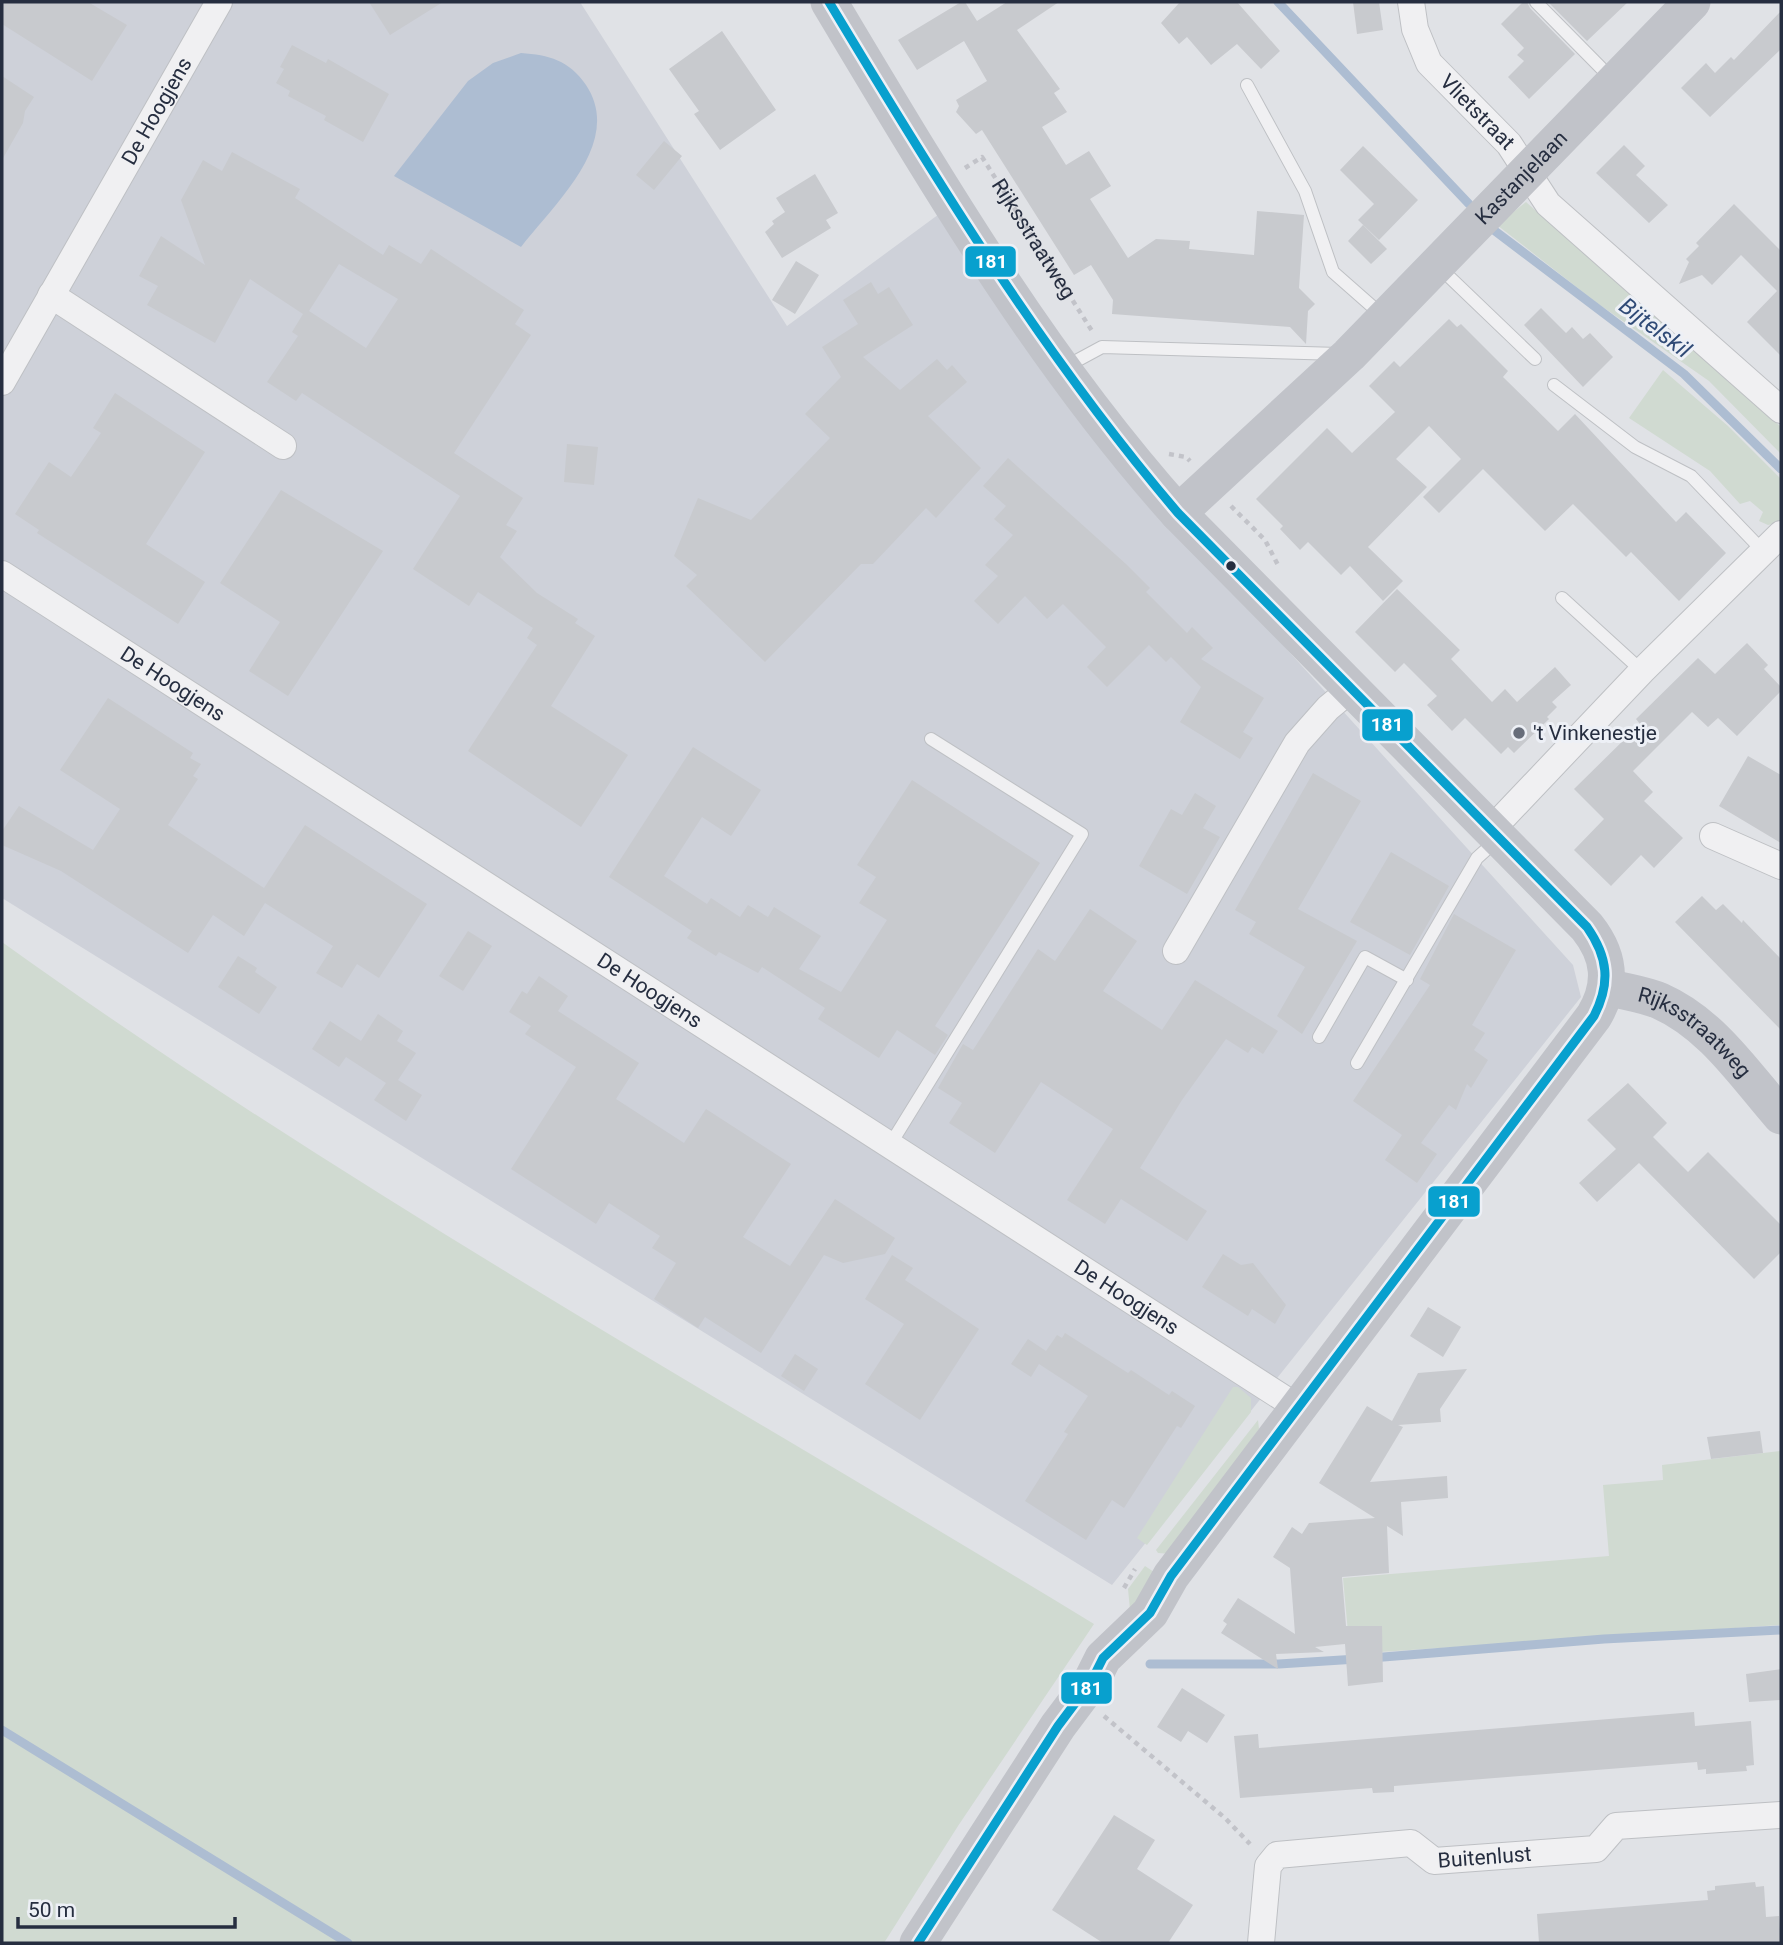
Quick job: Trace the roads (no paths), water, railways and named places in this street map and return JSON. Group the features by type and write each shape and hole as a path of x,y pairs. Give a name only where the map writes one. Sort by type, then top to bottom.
{"street":[{"name":"De Hoogjens","path":"2,382 219,2"},
{"name":"Rijksstraatweg","path":"830,2 950,206 1061,369 1126,456 1178,513 1496,833 1598,941 1608,971 1608,987 1659,1001 1692,1019 1732,1058 1781,1116"},
{"name":"Vlietstraat","path":"1411,2 1415,29 1430,63 1509,144 1548,204 1781,410"},
{"name":"Kastanjelaan","path":"1178,513 1349,355 1613,80 1692,2"},
{"path":"51,295 283,446"},
{"path":"1496,833 1642,671 1772,543"},
{"name":"De Hoogjens","path":"2,574 1297,1407"},
{"path":"1176,951 1297,743 1328,708 1351,689"},
{"path":"1713,836 1781,866"},
{"path":"918,1943 1051,1736 1091,1682 1103,1658 1150,1613 1171,1576 1594,1016 1608,987"},
{"name":"Buitenlust","path":"1261,1943 1268,1866 1277,1855 1284,1853 1411,1843 1434,1861 1595,1849 1616,1826 1781,1815"}],"lane":[{"path":"1536,2 1613,80"},
{"path":"1247,85 1306,191 1333,272 1384,317"},
{"path":"1436,264 1535,359"},
{"path":"1061,369 1102,347 1349,355"},
{"path":"1554,385 1634,447 1690,476 1772,543"},
{"path":"1562,598 1642,671"},
{"path":"890,1145 1082,834 932,739"},
{"path":"1357,1063 1478,858 1496,833"},
{"path":"1319,1037 1365,957 1407,980"}],"water":[{"path":"521,53 558,60 573,70 586,85 596,107 597,128 591,150 580,171 521,247 394,176 468,81 493,63"}],"waterway":[{"name":"Bijtelskil","path":"1278,2 1469,204"},
{"name":"Bijtelskil","path":"1495,231 1684,374 1781,469"},
{"path":"1371,1658 1604,1639 1781,1630"},
{"path":"1150,1664 1279,1664 1357,1659"},
{"path":"2,1730 348,1943"}],"place":[{"name":"'t Vinkenestje","path":"1519,733"}]}
